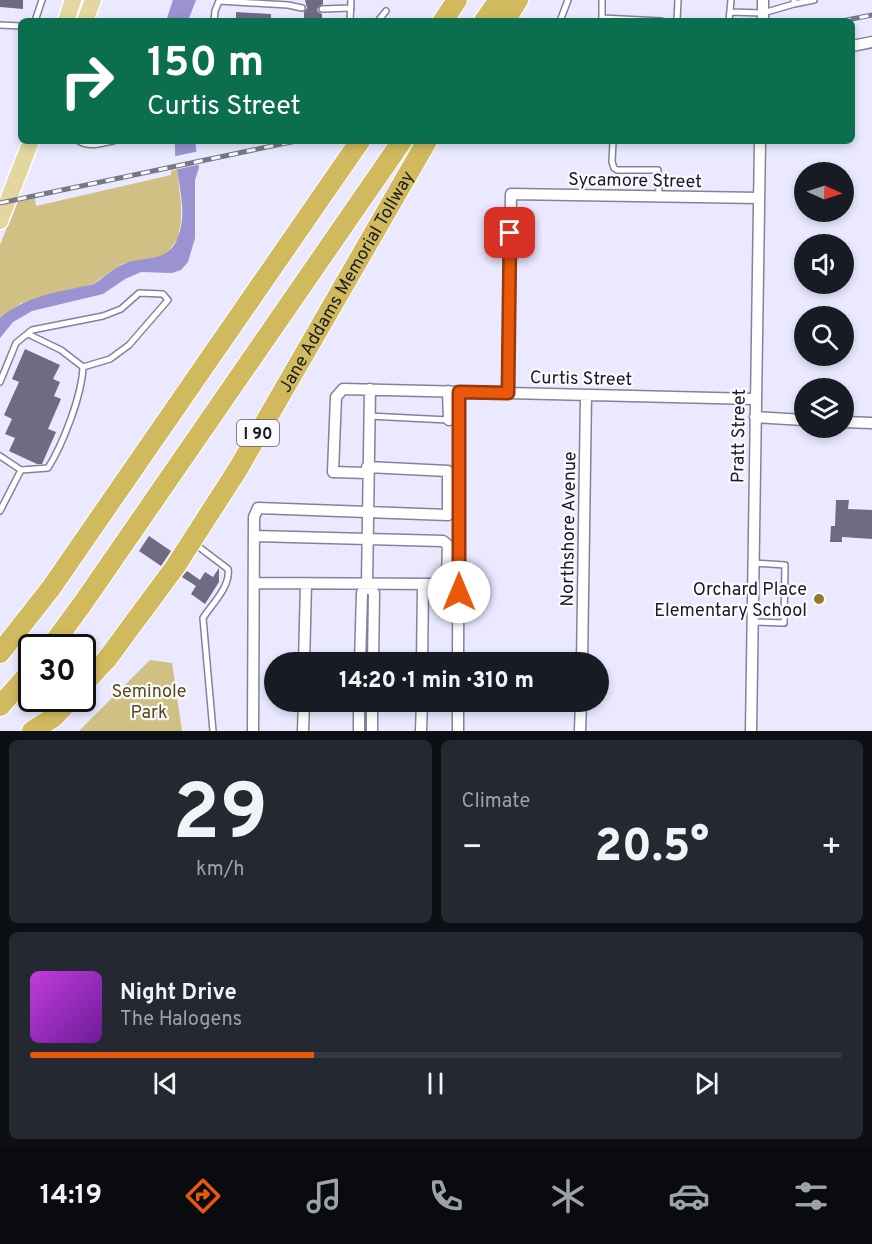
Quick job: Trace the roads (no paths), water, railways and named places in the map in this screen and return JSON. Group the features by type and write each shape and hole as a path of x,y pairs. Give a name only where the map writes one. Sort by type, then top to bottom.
{"highway":[{"path":"445,18 457,0"},
{"path":"486,18 499,0"},
{"path":"507,18 518,0"},
{"path":"0,653 51,588 358,144"},
{"name":"Jane Addams Memorial Tollway","path":"60,634 400,144"},
{"name":"Jane Addams Memorial Tollway","path":"96,671 107,659 191,541 238,469 425,144"},
{"path":"0,706 18,686"},
{"path":"32,731 48,724 59,712"}],"main road":[{"path":"67,18 73,0"},
{"path":"86,18 93,0"},
{"path":"0,221 30,144"}],"street":[{"path":"763,0 763,17"},
{"path":"855,45 872,42"},
{"name":"Pratt Street","path":"752,731 760,144"},
{"name":"Sycamore Street","path":"508,393 511,194 759,198"},
{"name":"Curtis Street","path":"367,470 333,472 337,394 343,389 755,399"},
{"path":"360,652 362,593 367,585 366,512 370,389"},
{"path":"449,420 454,392"},
{"path":"454,392 458,652"},
{"name":"Northshore Avenue","path":"582,652 586,395"},
{"path":"755,417 794,419"},
{"path":"854,422 872,423"},
{"path":"253,731 254,517 258,508 447,515 448,471 367,470"},
{"path":"254,583 439,584 446,576 448,545 446,542 255,536"},
{"path":"304,652 306,584"},
{"path":"367,585 374,593 373,652"},
{"path":"422,652 423,585"},
{"path":"303,731 304,712"},
{"path":"359,712 359,731"},
{"path":"372,712 372,731"},
{"path":"421,731 422,712"},
{"path":"458,712 458,731"},
{"path":"580,731 581,712"}],"lane":[{"path":"36,18 42,0"},
{"path":"350,18 351,0"},
{"path":"561,18 568,0"},
{"path":"602,0 602,18"},
{"path":"677,18 678,0"},
{"path":"729,18 731,0"},
{"path":"730,12 763,17 794,2 814,0"},
{"path":"214,18 219,1 288,5 302,8"},
{"path":"322,9 351,8"},
{"path":"380,18 386,11"},
{"path":"0,24 18,26"},
{"path":"613,144 612,162 617,170 658,170 659,197"},
{"path":"0,382 16,344 32,330 104,316 121,309 139,293 163,294 168,300 129,345 110,359 83,367"},
{"path":"28,334 61,350 83,367"},
{"path":"0,456 21,470 48,468 57,454 82,382 83,367"},
{"path":"369,416 449,420"},
{"path":"0,511 21,470"},
{"path":"191,541 228,569 229,575 227,583 203,618 213,731"},
{"path":"753,563 785,565 784,623 753,622"}],"railway":[{"path":"855,18 872,15"},
{"path":"0,203 282,144"}],"place":[{"name":"Orchard Place Elementary School","path":"819,599"}],"park label":[{"name":"Seminole Park","path":"149,701"}]}
